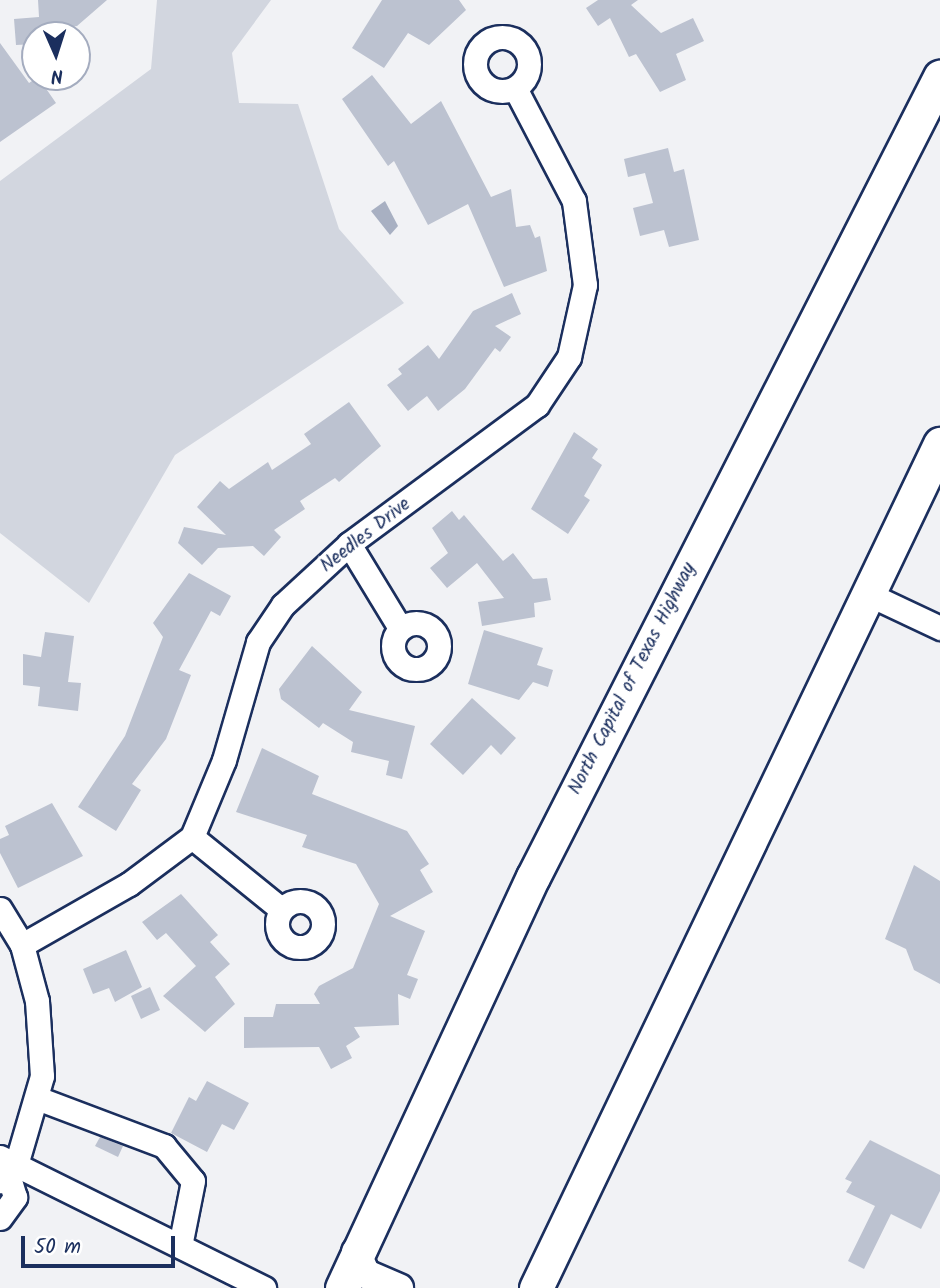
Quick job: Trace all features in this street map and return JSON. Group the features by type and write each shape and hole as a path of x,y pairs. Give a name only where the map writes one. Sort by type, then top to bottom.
{"highway":[{"name":"North Capital of Texas Highway","path":"342,1288 356,1252 533,877 940,77"},
{"path":"535,1287 866,593 940,444"}],"main road":[{"path":"356,1252 366,1274 399,1288"}],"street":[{"name":"Needles Drive","path":"192,837 224,760 258,642 283,605 348,544 537,405 569,357 585,285 574,201 514,88"},
{"path":"348,544 400,628"},
{"path":"866,593 940,628"},
{"path":"22,945 130,884 192,837 282,909"},
{"path":"0,909 22,945 42,1027 37,1098 6,1170 15,1197 0,1218"},
{"path":"37,1098 164,1146 192,1181 180,1246"},
{"path":"6,1170 180,1246 264,1288"}],"shaded area":[{"path":"157,0 271,0 232,53 239,103 298,104 339,229 404,303 175,455 89,603 0,533 0,181 151,69"}],"water":[{"path":"385,201 398,226 390,235 371,211"}],"building":[{"path":"38,0 107,0 83,21 21,21 21,45 16,45 14,19 39,17"},
{"path":"382,0 459,0 466,10 429,45 408,33 384,68 352,48"},
{"path":"598,0 638,0 631,5 661,33 693,18 704,41 676,54 686,80 660,92 636,54 629,57 610,18 598,26 586,8"},
{"path":"0,43 21,72 21,91 48,91 56,103 0,142"},
{"path":"372,75 411,124 441,101 491,197 511,189 516,227 530,225 535,238 540,236 547,271 504,287 468,204 428,225 394,161 388,166 342,99"},
{"path":"668,148 674,172 684,169 699,240 669,247 664,230 640,236 633,208 653,203 645,173 628,177 624,159"},
{"path":"512,293 521,314 495,326 511,337 500,352 495,348 465,389 438,411 427,396 408,411 387,385 402,374 398,369 428,345 439,359 473,311"},
{"path":"349,402 381,446 339,482 335,478 300,501 305,509 274,530 281,537 264,556 253,546 218,548 202,565 178,543 184,527 226,535 197,507 220,481 229,489 268,462 272,470 311,444 304,434"},
{"path":"574,432 598,449 592,458 602,465 584,496 590,500 568,534 531,509"},
{"path":"452,511 459,520 464,515 503,561 513,553 533,579 547,578 551,600 534,603 535,617 482,626 478,602 504,598 477,563 447,588 430,568 448,553 432,528"},
{"path":"189,573 231,596 220,616 211,611 179,670 191,675 166,739 132,784 141,790 116,831 78,807 125,736 163,637 153,623"},
{"path":"484,630 543,648 537,665 553,670 548,687 533,682 519,700 468,684"},
{"path":"45,632 74,636 68,682 81,683 78,711 38,706 40,687 23,685 23,654 41,657"},
{"path":"312,646 362,692 349,710 415,726 402,779 386,775 389,761 351,752 353,742 323,723 319,728 281,699 279,689"},
{"path":"472,698 516,738 501,755 491,745 463,775 430,744"},
{"path":"262,748 319,776 312,794 407,831 429,864 420,870 433,892 390,916 425,931 407,975 418,979 410,999 398,994 399,1025 354,1027 360,1037 346,1046 352,1058 331,1069 319,1047 244,1048 244,1017 273,1017 276,1004 320,1004 314,994 319,986 353,968 379,904 356,864 302,847 307,835 236,812"},
{"path":"52,803 83,856 18,888 0,853 0,839 9,835 5,826"},
{"path":"914,865 940,881 940,984 914,970 906,949 885,939"},
{"path":"181,894 218,935 210,942 230,964 215,977 235,1004 205,1032 163,996 196,966 166,933 157,940 142,922"},
{"path":"126,950 142,987 115,1002 109,988 93,994 83,969"},
{"path":"150,987 160,1010 141,1019 131,996"},
{"path":"207,1081 249,1103 234,1130 222,1124 207,1152 171,1133 189,1097 196,1101"},
{"path":"100,1137 123,1146 118,1157 95,1146"},
{"path":"870,1140 940,1175 940,1191 921,1229 891,1214 864,1269 848,1261 875,1206 846,1192 852,1182 845,1179"}]}
